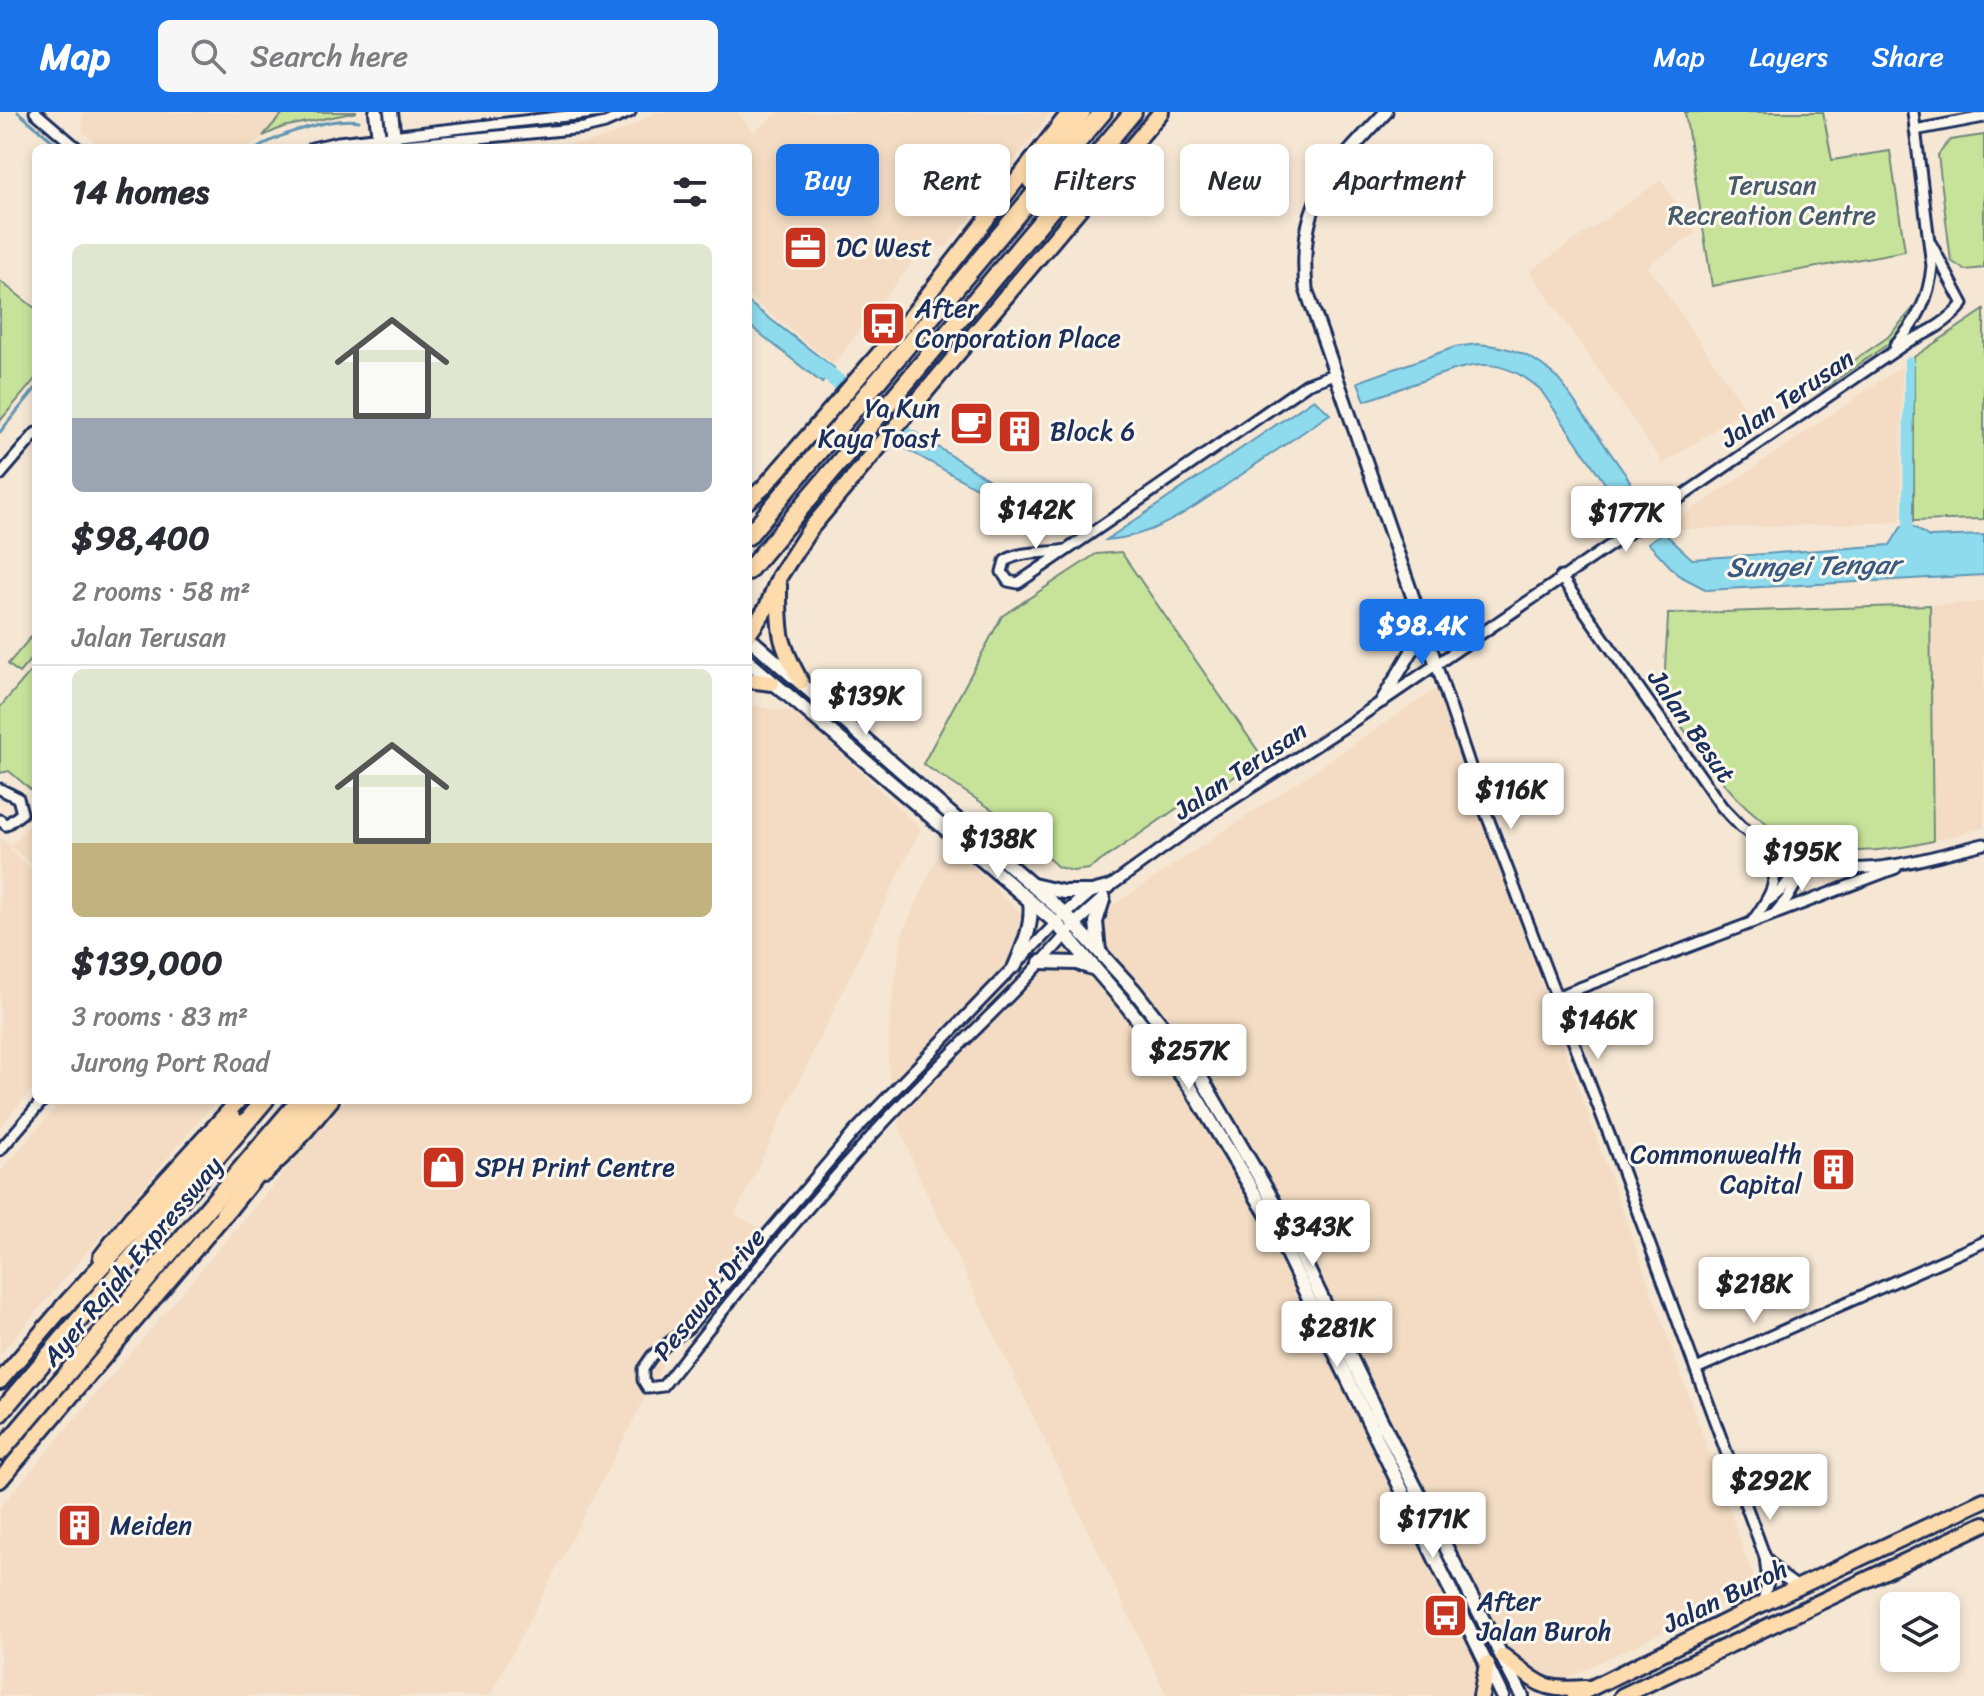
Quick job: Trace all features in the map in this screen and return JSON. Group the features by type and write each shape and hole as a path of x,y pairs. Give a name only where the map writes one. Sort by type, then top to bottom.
{"highway":[{"path":"1021,208 1022,194 1082,112"},
{"path":"752,531 848,416 864,384 1103,112"},
{"path":"752,566 1133,112"},
{"path":"63,1308 250,1104"},
{"name":"Ayer Rajah Expressway","path":"0,1413 262,1104"},
{"name":"Ayer Rajah Expressway","path":"0,1452 297,1104"},
{"path":"224,1214 313,1104"}],"main road":[{"path":"376,112 377,144"},
{"path":"391,112 395,143"},
{"path":"752,498 834,406 864,384 909,319 1070,112"},
{"path":"752,630 767,607 779,577 810,529 1161,112"},
{"path":"779,577 779,633 782,646 801,682"},
{"path":"752,639 1030,884 1060,919 1099,951 1134,990 1203,1081 1282,1216 1522,1696"},
{"path":"752,665 1030,901 1060,919"},
{"path":"752,680 772,683"},
{"path":"1030,884 1063,892 1090,892"},
{"path":"1099,951 1096,922 1103,900"},
{"path":"1015,966 1028,938 1030,901"},
{"path":"1071,929 1095,969 1191,1088 1271,1221 1502,1696"},
{"path":"1040,962 1077,963 1095,969"},
{"path":"0,1381 63,1308 131,1218 235,1104"},
{"path":"0,1480 224,1214 291,1148 328,1104"},
{"name":"Jalan Buroh","path":"1575,1696 1984,1500"},
{"name":"Jalan Buroh","path":"1623,1696 1984,1524"},
{"path":"1503,1656 1539,1685 1563,1690 1594,1687"},
{"path":"1481,1696 1487,1664"}],"street":[{"path":"35,112 72,144"},
{"path":"395,143 602,112"},
{"path":"395,143 584,128 630,112"},
{"path":"1386,112 1336,165 1315,200 1306,232 1306,289 1483,805 1765,1557 1768,1582 1762,1604"},
{"path":"1879,362 1910,328 1924,305 1931,277 1931,244 1913,112"},
{"path":"1915,130 1984,117"},
{"path":"329,144 364,144"},
{"name":"Jalan Terusan","path":"1109,887 1212,813 1382,701 1909,341 1942,324 1963,304 1931,244"},
{"path":"1066,550 1015,555 1005,561 1002,572 1008,581 1018,583 1066,550 1307,384 1335,374"},
{"path":"0,475 32,438"},
{"name":"Jalan Besut","path":"1561,577 1722,807 1741,827 1763,842 1762,846 1809,862 1857,870 1910,862 1984,844"},
{"path":"1419,619 1444,631 1476,636"},
{"path":"1382,701 1413,649 1419,619"},
{"path":"0,789 18,798 22,813 6,825 0,820"},
{"path":"1752,922 1774,888 1777,874 1774,848"},
{"path":"1767,902 1791,880 1797,858"},
{"path":"1774,914 1787,899 1809,862"},
{"name":"Jalan Besut","path":"1556,997 1834,894 1910,862"},
{"path":"1060,919 1090,892 1109,887"},
{"path":"1071,929 1103,900 1109,887"},
{"name":"Pesawat Drive","path":"1060,919 854,1132 689,1327 652,1356 643,1369 643,1380 648,1388 663,1386 741,1287 829,1184 890,1116 1071,929"},
{"path":"0,1150 40,1104"},
{"path":"1696,1369 1984,1242"},
{"path":"1765,1557 1781,1575 1799,1588"}],"shaded area":[{"path":"84,112 284,112 253,144 97,144 83,132"},
{"path":"655,112 738,112 753,132 779,112 1052,112 1010,166 1010,144 895,144 895,216 971,216 948,246 921,251 834,364 752,299 752,144 571,144 590,142 628,129"},
{"path":"1661,180 1696,233 1648,266 1746,409 1663,464 1530,271"},
{"path":"1902,366 1901,522 1663,530"},
{"path":"1984,602 1984,828 1933,841 1930,605"},
{"path":"1436,689 1757,1587 1529,1696 1167,1696 918,1175 893,1108 888,1061 890,1016 902,934 945,840 1054,945"},
{"path":"752,706 797,713 921,828 735,1215 761,1228 714,1322 691,1310 490,1696 0,1696 0,1507 342,1104 752,1104"},
{"path":"32,822 32,865 11,847 9,849 32,869 32,1090 0,1127 0,838 11,846"},
{"path":"59,1104 214,1104 0,1355 0,1172"}],"green space":[{"path":"284,112 357,112 283,127 263,136"},
{"name":"Terusan Recreation Centre","path":"1685,112 1823,112 1832,160 1890,151 1905,251 1712,286"},
{"path":"1984,135 1984,268 1965,270 1951,261 1938,155 1950,140"},
{"path":"0,281 32,306 32,383 0,421"},
{"path":"1919,305 1901,333 1891,342 1821,390 1811,390 1888,337"},
{"path":"1984,310 1984,519 1914,521 1914,357"},
{"path":"1121,552 1263,758 1208,794 1189,800 1089,869 1073,871 1058,867 1002,816 923,764 1002,616 1096,554"},
{"path":"1930,605 1933,841 1859,851 1827,848 1798,840 1772,827 1747,808 1723,782 1666,699 1668,614"},
{"path":"32,636 32,658 19,673 8,664"},
{"path":"32,670 32,791 9,771 0,773 0,707"}],"water":[{"path":"752,305 834,368 822,383 752,327"},
{"path":"1477,344 1523,354 1560,381 1630,481 1622,508 1540,389 1513,371 1488,365 1461,368 1365,401 1358,382 1455,347"},
{"path":"1314,399 1330,414 1176,518 1143,533 1106,540"},
{"path":"913,431 1011,494 1086,518 1061,535 901,446"},
{"name":"Sungei Tengar","path":"1911,525 1929,537 1984,535 1984,575 1707,590 1678,575 1648,543 1663,532 1692,559 1890,545 1902,526"}],"waterway":[{"path":"18,112 56,144"},
{"path":"266,144 307,127 335,121 359,121"},
{"path":"1908,536 1909,362"},
{"path":"814,363 925,450"},
{"path":"0,432 32,393"}],"place":[{"name":"DC West","path":"805,247"},
{"name":"After Corporation Place","path":"884,323"},
{"name":"Ya Kun Kaya Toast","path":"971,423"},
{"name":"Block 6","path":"1019,431"},
{"name":"SPH Print Centre","path":"444,1167"},
{"name":"Commonwealth Capital","path":"1833,1169"},
{"name":"Meiden","path":"79,1525"},
{"name":"After Jalan Buroh","path":"1446,1616"}]}
